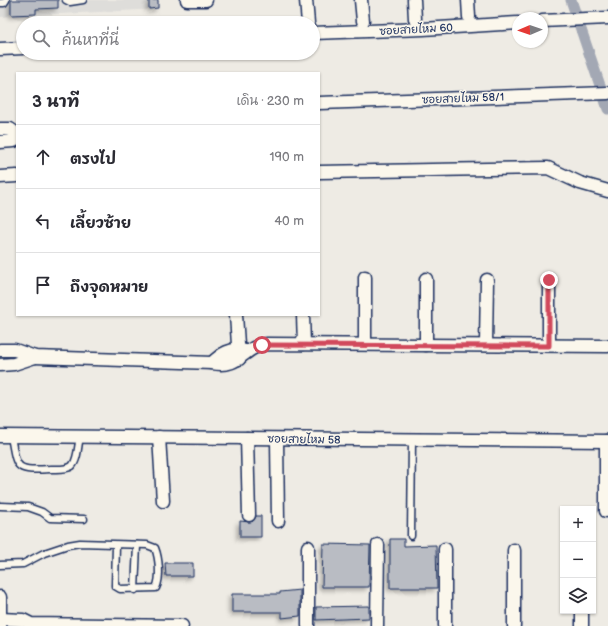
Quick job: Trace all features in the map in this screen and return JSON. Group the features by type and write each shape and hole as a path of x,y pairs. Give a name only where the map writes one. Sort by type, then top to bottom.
{"street":[{"path":"187,0 206,0"},
{"path":"306,0 307,16"},
{"path":"361,0 363,22"},
{"path":"414,0 415,19"},
{"path":"468,0 469,17"},
{"path":"548,20 608,18"},
{"name":"ซอยสายไหม 60","path":"320,33 423,29 512,23"},
{"path":"0,49 16,48"},
{"name":"ซอยสายไหม 58/1","path":"320,103 608,93"},
{"path":"0,129 10,129 16,133"},
{"path":"0,142 14,140 16,138"},
{"path":"320,172 548,168 580,183 608,191"},
{"path":"0,177 16,176"},
{"path":"365,277 365,344"},
{"path":"426,279 426,345"},
{"path":"486,345 487,280"},
{"path":"549,280 549,346"},
{"path":"236,316 241,353"},
{"path":"303,316 304,344"},
{"path":"0,350 15,350 35,357 227,364 241,353 262,345 365,344 608,346"},
{"path":"0,365 14,364 35,357"},
{"name":"ซอยสายไหม 58","path":"5,436 607,441"},
{"path":"159,437 163,501"},
{"path":"246,438 249,515"},
{"path":"277,439 278,522"},
{"path":"606,511 607,441"},
{"path":"377,626 378,545"},
{"path":"308,547 308,626"},
{"path":"445,549 445,626"},
{"path":"514,550 514,626"},
{"path":"0,598 0,621 23,620 30,625 182,626"},
{"path":"582,614 582,626"}],"lane":[{"path":"0,3 4,3 6,0"},
{"path":"66,0 70,2 83,0"},
{"path":"5,436 15,461 20,467 26,470 65,469 72,466 75,460 80,436"},
{"path":"412,440 412,536"},
{"path":"0,506 28,507 42,512 50,518 84,520"},
{"path":"0,565 22,564 44,553 68,545 80,543 151,546 155,548 158,556 158,582 154,589 118,589 115,586 116,545"},
{"path":"135,590 137,545"}],"shaded area":[{"path":"0,0 159,0 159,9 0,17"}],"building":[{"path":"11,0 58,0 58,8 36,9 36,14 11,15"},
{"path":"149,0 158,0 158,8 149,9"},
{"path":"256,516 261,516 261,537 240,537 240,521 250,522 253,521"},
{"path":"390,539 404,539 404,546 436,545 437,588 390,588"},
{"path":"323,544 370,545 369,587 322,587"},
{"path":"165,563 193,563 193,576 166,576"},
{"path":"300,590 300,616 282,618 282,612 232,612 232,594 280,594 280,592"},
{"path":"369,606 369,618 316,620 316,607"}],"waterway":[{"path":"571,0 608,109"}],"route":[{"path":"262,345 404,344 549,346 549,280"}]}
